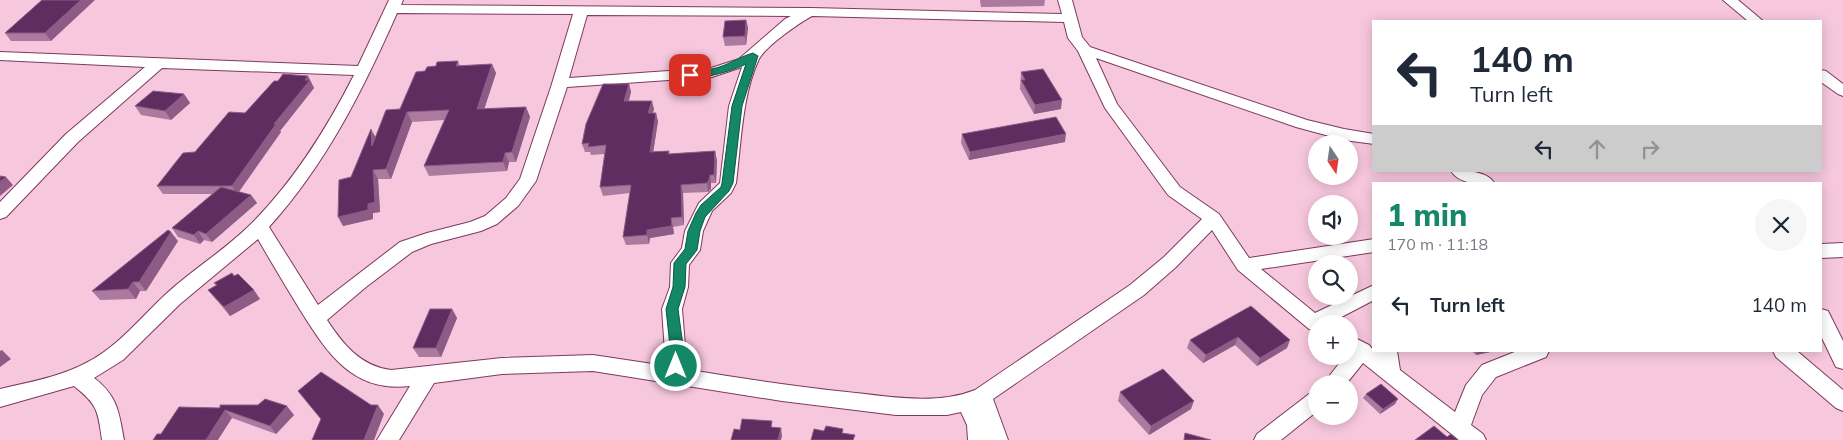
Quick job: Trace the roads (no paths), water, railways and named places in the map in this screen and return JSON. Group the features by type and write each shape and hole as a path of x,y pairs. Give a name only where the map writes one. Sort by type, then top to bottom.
{"street":[{"path":"1065,0 1075,38 1085,50 1110,105 1174,191 1213,218 1244,264 1308,317"},
{"path":"1730,0 1755,20"},
{"path":"0,398 76,376 92,370 115,356 172,300 259,226 310,162 348,101 394,4 581,11 811,12 1069,18"},
{"path":"316,318 359,282 406,247 426,239 475,227 499,214 512,202 528,181 581,11"},
{"path":"560,83 712,72 735,65 753,56 790,22 811,12"},
{"path":"1085,50 1133,64 1316,128 1350,137 1372,139"},
{"path":"0,56 363,71"},
{"path":"671,375 676,366 672,309 679,287 680,263 691,250 694,231 705,207 726,189 737,106 753,56"},
{"path":"0,213 72,138 159,63"},
{"path":"1822,75 1843,91"},
{"path":"1462,172 1484,182"},
{"path":"259,226 284,270 331,341 347,359 364,371 382,378 398,379 502,366 565,362 593,363 782,393 896,406 928,407 974,399 1137,290 1170,262 1213,218"},
{"path":"1244,264 1372,245"},
{"path":"1822,251 1843,250"},
{"path":"1330,315 1372,294"},
{"path":"1822,318 1843,362"},
{"path":"1358,349 1475,440"},
{"path":"1387,352 1391,374"},
{"path":"1463,420 1473,391 1489,371 1536,352"},
{"path":"1782,353 1843,402"},
{"path":"76,376 93,389 108,407 113,440"},
{"path":"388,440 428,376"},
{"path":"974,399 979,440"},
{"path":"974,399 997,440"},
{"path":"1265,440 1308,406"}]}
